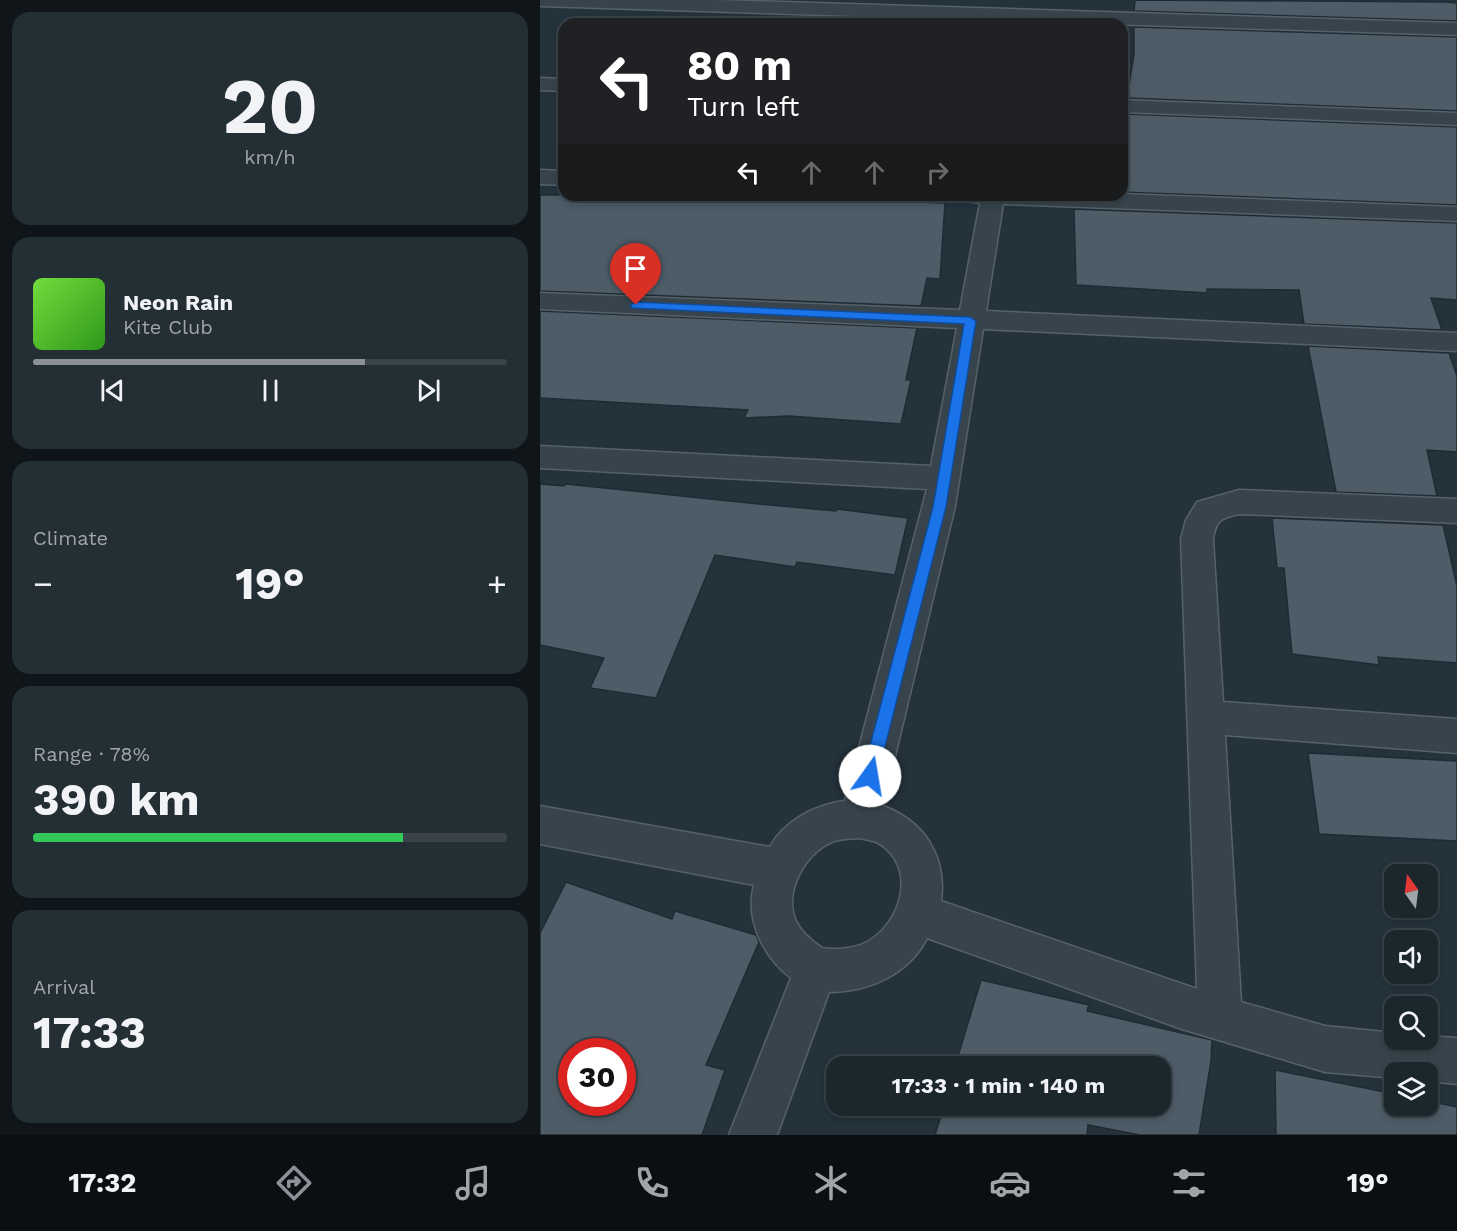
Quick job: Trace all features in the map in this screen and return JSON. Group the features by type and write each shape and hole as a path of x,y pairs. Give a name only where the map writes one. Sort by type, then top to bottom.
{"street":[{"path":"540,0 988,18"},
{"path":"1128,22 1457,29"},
{"path":"540,84 558,85"},
{"path":"1128,106 1457,119"},
{"path":"540,177 558,178"},
{"path":"860,819 939,507 970,321 983,201"},
{"path":"1128,201 1457,214"},
{"path":"540,301 970,321 1090,323 1457,342"},
{"path":"540,457 944,478"},
{"path":"1220,1018 1197,539 1200,519 1211,508 1239,502 1457,511"},
{"path":"1206,717 1457,736"},
{"path":"860,819 890,828 913,850 923,880 919,914 899,945 869,966 833,972 816,969 801,961 779,936 771,903 778,869 798,841 827,824 860,819"},
{"path":"540,825 778,869"},
{"path":"919,914 1182,1007 1325,1049 1457,1061"},
{"path":"753,1135 816,969"}],"building":[{"path":"1135,0 1446,2 1457,3 1457,21 1134,11"},
{"path":"1134,27 1457,37 1457,111 1128,98 1134,54"},
{"path":"1128,114 1457,127 1457,205 1128,192"},
{"path":"540,195 558,195 558,201 945,203 940,279 927,278 921,306 540,291"},
{"path":"1074,209 1457,223 1457,300 1431,298 1442,330 1304,324 1299,290 1207,289 1207,293 1076,285"},
{"path":"540,311 917,328 906,380 911,380 901,424 789,416 744,418 748,410 540,398"},
{"path":"1308,346 1449,353 1457,376 1457,452 1427,450 1437,496 1336,492"},
{"path":"540,484 564,486 566,484 749,503 836,511 837,509 908,518 895,575 797,562 795,567 715,555 656,698 590,688 604,658 540,645"},
{"path":"1272,518 1443,525 1457,586 1457,663 1378,657 1379,665 1292,654 1284,568 1277,568"},
{"path":"1308,753 1457,761 1457,841 1319,834"},
{"path":"566,882 672,919 675,911 756,935 759,942 706,1065 725,1070 702,1135 540,1135 540,933"},
{"path":"981,980 1089,1005 1087,1011 1212,1040 1211,1061 1199,1135 1140,1135 1088,1125 1087,1135 935,1135 941,1116 1171,1116 1171,1056 958,1056"},
{"path":"1275,1070 1384,1092 1384,1116 1438,1116 1438,1103 1457,1107 1457,1135 1276,1135"}],"route":[{"path":"636,305 970,321 939,507 870,776"}]}
